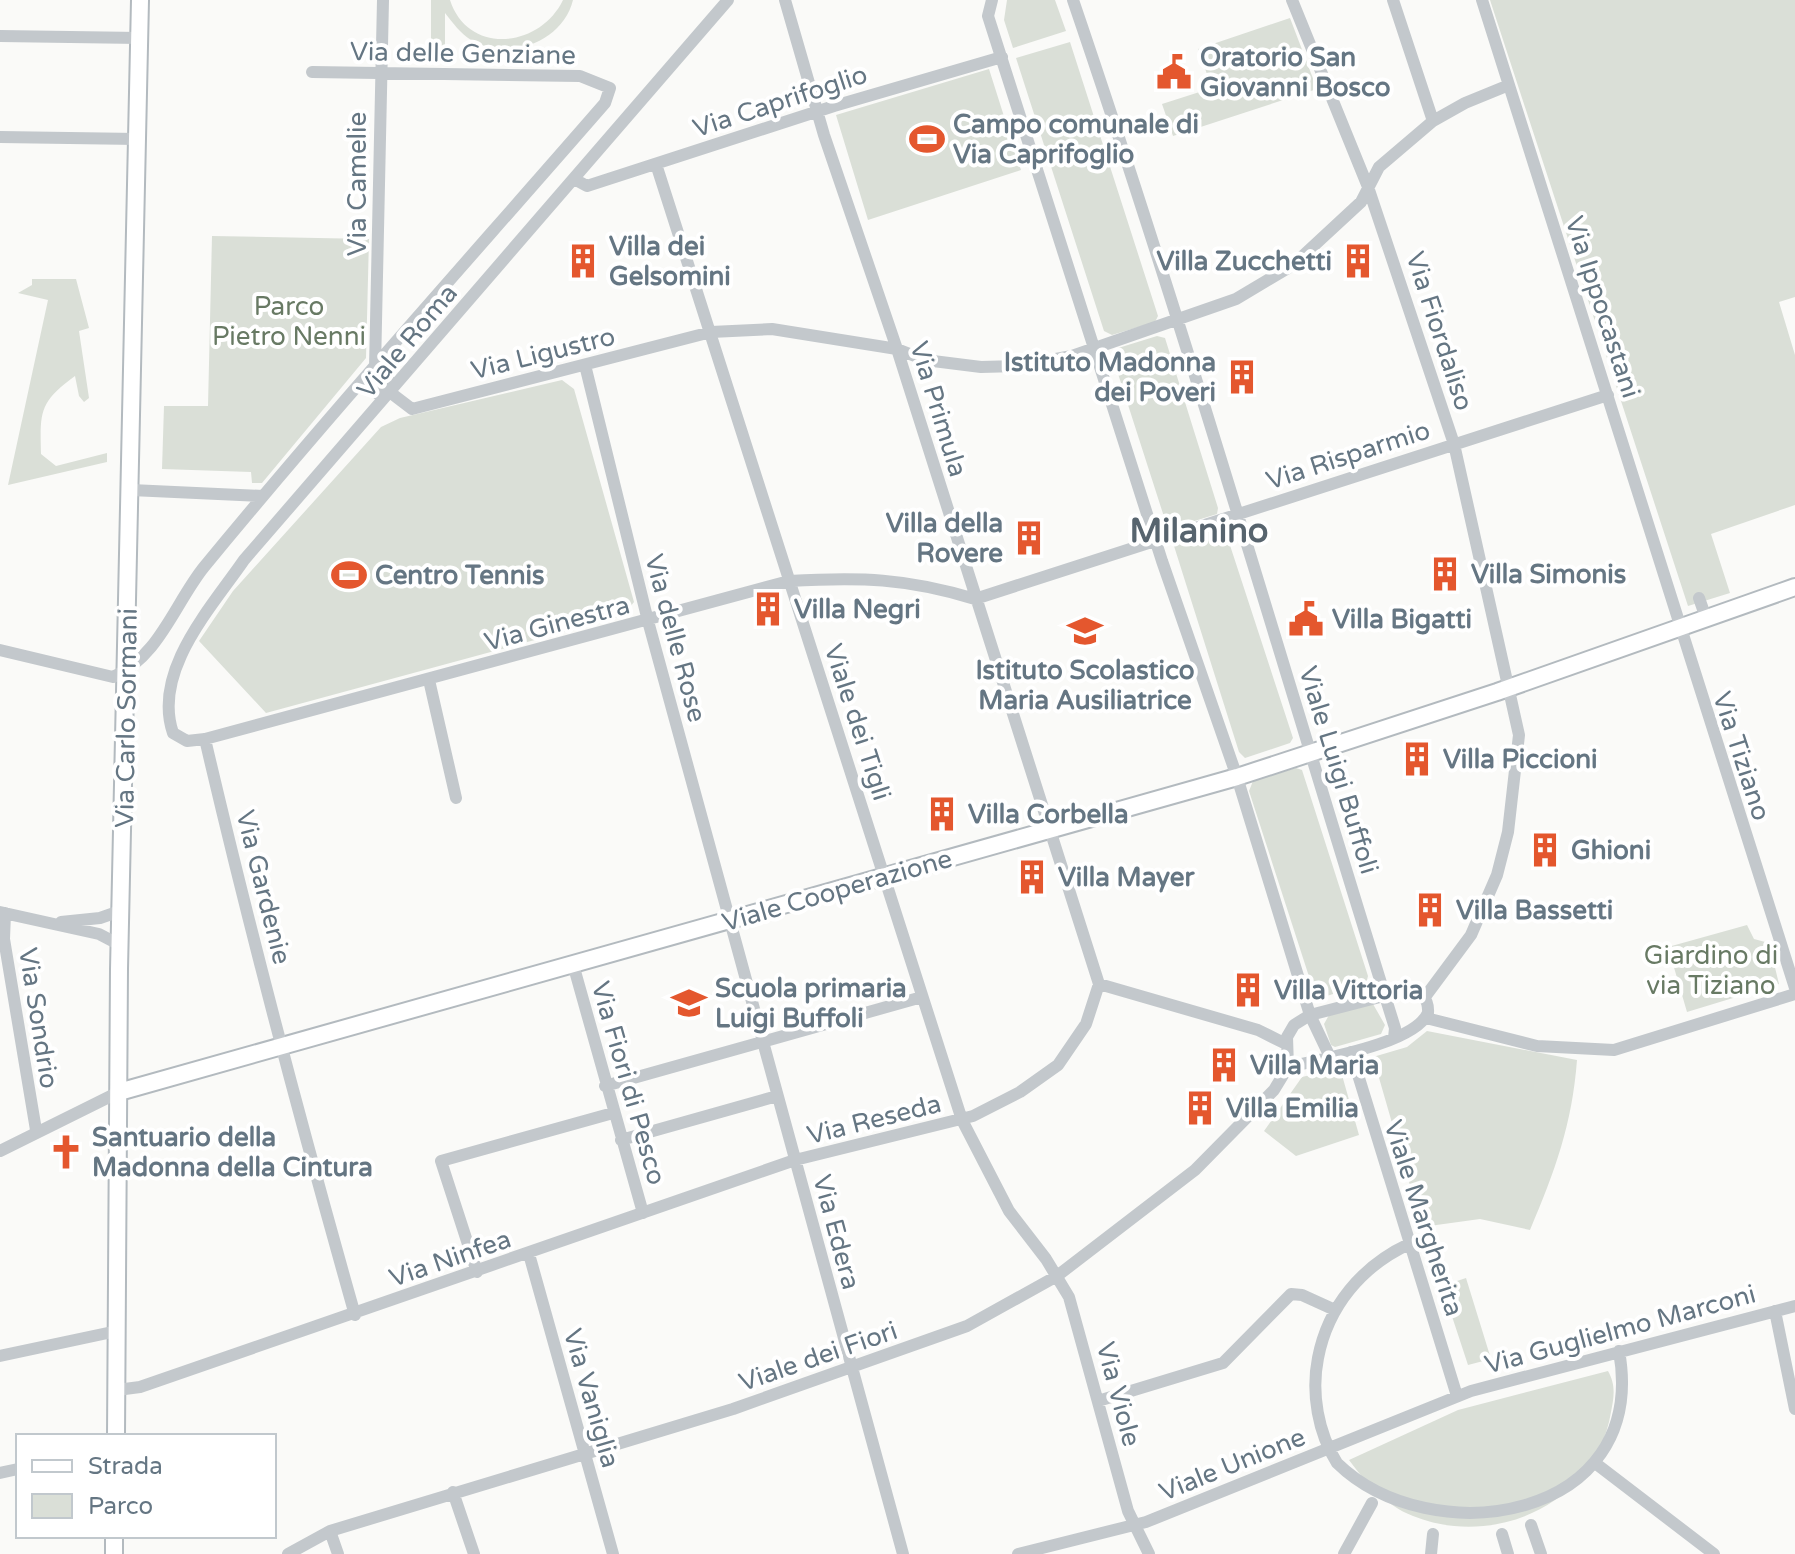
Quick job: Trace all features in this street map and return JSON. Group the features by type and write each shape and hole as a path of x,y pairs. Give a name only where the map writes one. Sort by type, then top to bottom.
{"street":[{"name":"Via Carlo Sormani","path":"116,1434 120,911 140,0"},
{"name":"Via Camelie","path":"375,368 383,0"},
{"name":"Viale Roma","path":"173,733 166,714 170,685 197,628 244,560 728,0"},
{"name":"Via Primula","path":"785,0 817,111 897,349 1099,984"},
{"path":"992,0 988,16 1093,348 1237,777 1310,1015 1330,1057"},
{"name":"Viale Luigi Buffoli","path":"1073,0 1238,514 1269,624 1313,753 1395,1028 1394,1038"},
{"name":"Via Fiordaliso","path":"1292,0 1368,187 1454,444 1519,735 1508,832 1501,861 1471,935 1425,997"},
{"path":"1393,0 1433,121"},
{"name":"Via Ippocastani","path":"1482,0 1682,627"},
{"path":"0,36 140,38"},
{"name":"Via Caprifoglio","path":"574,179 587,186 817,111 1002,57"},
{"name":"Via delle Genziane","path":"312,72 580,76 610,88"},
{"path":"1093,348 1236,299 1293,265 1348,216 1379,167 1433,121 1465,103 1509,85"},
{"name":"Viale Roma","path":"127,671 163,632 195,578 605,103 610,88"},
{"path":"0,137 138,139"},
{"name":"Viale dei Tigli","path":"656,164 962,1120 1009,1211 1057,1276"},
{"name":"Via Ligustro","path":"391,393 412,409 711,332 772,329 897,349 925,360 981,367 1053,361 1093,348"},
{"name":"Via delle Rose","path":"585,365 648,621 729,921"},
{"path":"364,381 378,394 391,393 389,381 375,368"},
{"name":"Via Risparmio","path":"1238,514 1608,395"},
{"path":"131,490 263,496"},
{"path":"975,599 1238,514"},
{"name":"Via Ginestra","path":"173,733 187,741 205,739 789,581 883,578 920,583 975,599"},
{"name":"Viale Cooperazione","path":"119,1092 1237,777 1509,688 1795,587"},
{"path":"1699,598 1706,618"},
{"name":"Via Tiziano","path":"1682,627 1697,687 1795,991"},
{"path":"0,650 113,677 127,671"},
{"path":"429,680 456,798"},
{"name":"Via Gardenie","path":"205,739 252,924 279,1047 355,1315"},
{"path":"50,923 93,919 120,911"},
{"path":"3,912 99,934 120,945"},
{"name":"Via Sondrio","path":"3,912 4,939 36,1130"},
{"name":"Via Edera","path":"729,921 903,1554"},
{"name":"Via Fiori di Pesco","path":"573,964 643,1213"},
{"path":"1099,984 1258,1030 1286,1044"},
{"name":"Via Reseda","path":"795,1160 962,1120 1020,1092 1058,1065 1086,1024 1099,984"},
{"path":"1410,990 1425,997 1429,1006 1423,1021 1394,1038 1288,1067 1286,1044 1291,1029 1310,1015 1410,990"},
{"path":"1423,1021 1537,1046 1614,1050 1795,991"},
{"path":"605,1086 922,997"},
{"name":"Viale Margherita","path":"1351,1052 1457,1396"},
{"name":"Viale dei Fiori","path":"288,1554 330,1531 850,1369 967,1326 1057,1276 1195,1170 1274,1090 1288,1067"},
{"path":"0,1151 36,1130 119,1092"},
{"path":"621,1140 777,1096"},
{"path":"477,1272 441,1161 613,1113"},
{"name":"Via Ninfea","path":"117,1390 140,1387 355,1315 795,1160"},
{"path":"1384,1512 1351,1482 1330,1449 1318,1415 1315,1382 1320,1346 1335,1310 1367,1271 1409,1244"},
{"name":"Via Vaniglia","path":"529,1254 613,1554"},
{"name":"Via Viole","path":"1057,1276 1069,1297 1134,1526 1149,1554"},
{"path":"1098,1401 1223,1363 1291,1294 1302,1295 1335,1310"},
{"name":"Via Guglielmo Marconi","path":"1457,1396 1795,1306"},
{"path":"1775,1311 1795,1409"},
{"path":"0,1356 117,1331"},
{"path":"1569,1501 1599,1466 1619,1417 1622,1380 1619,1351"},
{"name":"Viale Unione","path":"1018,1554 1134,1526 1457,1396"},
{"path":"1599,1466 1714,1554"},
{"path":"453,1492 474,1554"},
{"path":"1344,1554 1372,1503"},
{"path":"1486,1537 1545,1518"},
{"path":"1531,1525 1541,1554"},
{"path":"1415,1528 1451,1537"},
{"path":"330,1531 338,1554"},
{"path":"1431,1554 1433,1534"},
{"path":"1502,1534 1508,1554"}],"green space":[{"path":"431,0 450,0 459,18 472,30 488,37 505,39 522,36 538,28 552,16 563,0 573,0 558,27 546,37 517,48 501,49 471,40 445,13 445,57 431,56"},
{"path":"1007,0 1055,0 1066,31 1013,48 1004,20"},
{"path":"1490,0 1795,0 1795,297 1779,302 1795,355 1795,505 1711,534 1730,593 1688,606"},
{"path":"1290,18 1317,89 1173,136 1162,104 1212,88 1198,49"},
{"path":"1070,42 1158,316 1155,322 1112,335 1104,331 1016,58"},
{"name":"Campo comunale di Via Caprifoglio","path":"989,69 1021,170 868,220 836,115"},
{"name":"Parco Pietro Nenni","path":"212,236 369,239 366,358 262,483 252,483 251,472 162,469 164,406 208,406"},
{"path":"32,279 76,279 89,328 79,331 89,398 84,402 79,396 75,376 54,393 42,418 41,454 56,466 107,453 107,462 8,485 48,300 18,293 32,285"},
{"path":"1157,336 1165,338 1218,508 1217,514 1172,528 1166,523 1112,355 1115,349"},
{"path":"562,380 574,389 634,602 623,616 266,713 199,641 233,591 381,427 400,418"},
{"path":"1220,526 1225,530 1293,738 1290,743 1245,758 1239,752 1174,546 1174,541"},
{"path":"1296,768 1302,770 1368,976 1366,984 1320,998 1314,992 1249,791 1253,781"},
{"name":"Giardino di via Tiziano","path":"1747,925 1754,939 1769,943 1779,984 1687,1012 1668,947"},
{"path":"1373,1004 1385,1025 1381,1034 1335,1047 1331,1045 1324,1024 1329,1015"},
{"path":"1427,1031 1577,1060 1571,1106 1561,1147 1530,1230 1480,1219 1422,1227 1373,1057 1407,1047"},
{"path":"1340,1068 1359,1135 1296,1156 1264,1131 1302,1077"},
{"path":"1466,1278 1491,1359 1468,1365 1442,1286"},
{"path":"1608,1371 1614,1391 1611,1412 1602,1444 1585,1472 1563,1494 1537,1511 1507,1522 1476,1527 1444,1525 1413,1516 1377,1492 1349,1460 1458,1410"}],"place":[{"name":"Oratorio San Giovanni Bosco","path":"1174,72"},
{"name":"Campo comunale di Via Caprifoglio","path":"927,139"},
{"name":"Villa dei Gelsomini","path":"583,261"},
{"name":"Villa Zucchetti","path":"1358,261"},
{"name":"Istituto Madonna dei Poveri","path":"1242,377"},
{"name":"Villa della Rovere","path":"1029,538"},
{"name":"Villa Simonis","path":"1445,574"},
{"name":"Centro Tennis","path":"349,575"},
{"name":"Villa Negri","path":"768,609"},
{"name":"Villa Bigatti","path":"1306,619"},
{"name":"Istituto Scolastico Maria Ausiliatrice","path":"1085,631"},
{"name":"Villa Piccioni","path":"1417,759"},
{"name":"Villa Corbella","path":"942,814"},
{"name":"Ghioni","path":"1545,850"},
{"name":"Villa Mayer","path":"1032,877"},
{"name":"Villa Bassetti","path":"1430,910"},
{"name":"Villa Vittoria","path":"1248,990"},
{"name":"Scuola primaria Luigi Buffoli","path":"689,1003"},
{"name":"Villa Maria","path":"1224,1065"},
{"name":"Villa Emilia","path":"1200,1108"},
{"name":"Santuario della Madonna della Cintura","path":"66,1152"}],"district":[{"name":"Milanino","path":"1199,530"}]}
